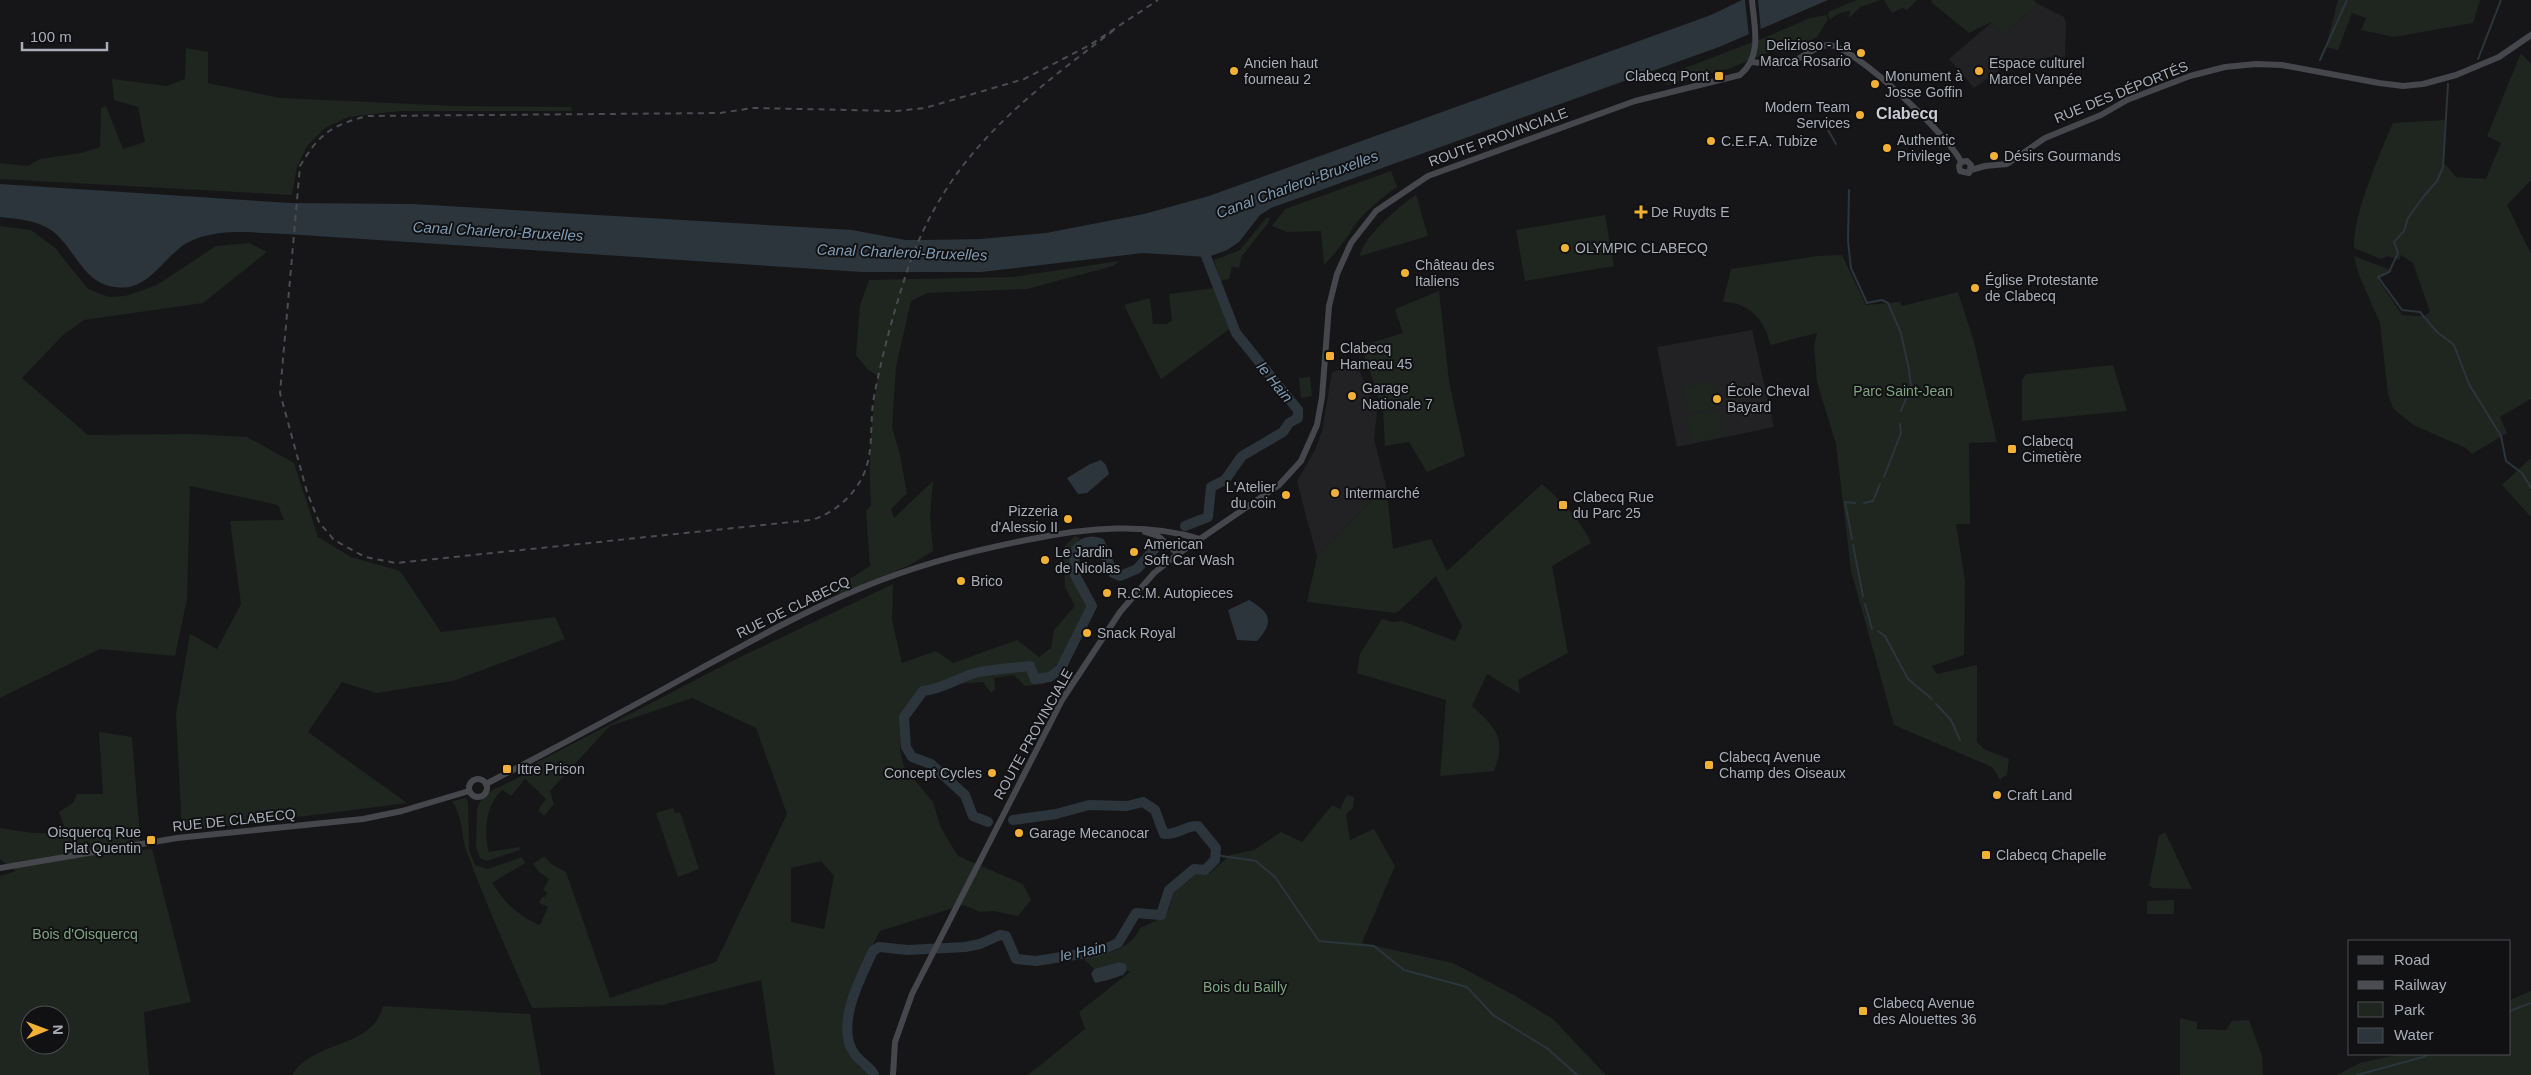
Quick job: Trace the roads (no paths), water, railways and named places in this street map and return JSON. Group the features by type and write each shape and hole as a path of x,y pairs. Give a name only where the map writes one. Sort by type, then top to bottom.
{"street":[{"path":"1752,0 1756,45 1751,62 1782,64 1793,61 1826,45 1841,48 1905,98 1923,115 1940,132 1961,162"},
{"name":"RUE DES DÉPORTÉS","path":"1971,170 1984,166 2007,164 2045,138 2101,115 2127,100 2190,76 2225,67 2256,64 2282,65 2378,83 2403,86 2423,84 2456,75 2499,57 2531,35"},
{"name":"ROUTE PROVINCIALE","path":"893,1075 893,1057 898,1029 931,955 1062,700 1120,612 1154,573 1200,538 1279,486 1301,461 1317,425 1322,397 1329,306 1337,274 1351,243 1376,211 1428,176 1635,101 1734,76 1747,69 1751,62"},
{"path":"1961,162 1969,162 1971,170 1966,174 1961,173 1958,168 1961,162"},
{"name":"RUE DES DÉPORTÉS","path":"1969,162 1984,166"},
{"name":"RUE DE CLABECQ","path":"486,784 813,610 885,578 941,559 989,547 1058,534 1137,529 1162,530 1200,538"},
{"name":"RUE DE CLABECQ","path":"1137,529 1158,536 1178,554"},
{"name":"RUE DE CLABECQ","path":"476,779 482,779 486,784 487,791 482,796 475,797 469,791 470,782 476,779"},
{"name":"RUE DE CLABECQ","path":"0,868 177,838 364,819 408,810 469,791"}],"water":[{"name":"Canal Charleroi-Bruxelles","path":"1742,0 1828,0 1719,47 1271,208 1260,215 1239,242 1227,250 1208,257 1143,253 981,272 862,272 240,232 204,236 193,240 174,253 148,278 138,284 127,287 115,287 94,279 51,230 33,222 0,217 0,184 290,203 413,204 852,230 906,240 981,239 1046,233 1144,214 1209,196 1711,15"},
{"path":"1101,460 1106,465 1109,474 1087,493 1078,494 1067,478 1090,464"},
{"path":"1249,600 1262,609 1268,618 1266,628 1257,641 1237,640 1228,610"},
{"path":"1119,962 1126,964 1127,970 1123,975 1095,983 1091,974 1094,969"}],"waterway":[{"path":"2320,60 2347,0"},
{"path":"2478,59 2501,0"},
{"path":"2448,84 2443,167 2437,181 2408,218 2404,231 2394,242 2398,253 2389,272 2378,277 2402,310 2420,312 2437,332 2454,345 2469,384 2501,436 2506,461 2522,473 2531,488"},
{"path":"1828,130 1836,144"},
{"path":"1849,190 1848,241 1851,268 1867,303 1882,300 1888,303 1901,333 1911,386 1901,411"},
{"name":"le Hain","path":"1185,526 1208,517 1211,487 1225,480 1242,456 1283,432 1289,423 1298,418 1298,410 1236,333 1202,246"},
{"path":"1884,477 1901,433 1900,424"},
{"path":"1864,503 1873,501 1880,484"},
{"path":"1852,539 1845,502 1855,503"},
{"name":"le Hain","path":"988,822 973,816 965,795 931,764 912,757 906,747 904,717 923,691 938,688 979,672 1030,666 1035,679 1050,677 1061,668 1092,606 1075,575 1074,552 1086,543 1092,541 1100,543 1113,573 1120,576 1137,569 1158,545"},
{"path":"1853,545 1863,596"},
{"path":"1865,604 1872,629"},
{"path":"1878,631 1885,636 1908,679 1932,699"},
{"path":"1936,704 1951,720 1960,740"},
{"name":"le Hain","path":"874,1075 852,1050 847,1026 852,999 857,986 873,951 879,947 908,950 965,947 980,944 1000,935 1006,936 1016,959 1036,961 1100,951 1118,943 1136,913 1161,915 1169,890 1194,869 1205,870 1215,860 1216,848 1198,826 1164,834 1155,810 1143,802 1127,806 1089,805 1056,814 1013,820"},
{"path":"1215,855 1256,861 1275,877 1319,941 1374,946 1404,970 1467,987 1493,1015 1548,1049 1577,1075"},
{"path":"2511,1011 2531,1003"},
{"path":"2357,1075 2427,1055"}],"railway":[{"path":"1114,30 1044,84 1013,111 959,171 937,205 918,243 890,327 874,397 870,453 865,471 854,490 839,506 830,512 811,520 396,563 365,557 334,540 319,522 307,492 280,393 300,166 320,138 335,127 368,116 720,113 753,108 896,111 925,108 1024,79 1090,45 1158,0"}],"place":[{"name":"Delizioso - La Marca Rosario","path":"1861,53"},
{"name":"Ancien haut fourneau 2","path":"1234,71"},
{"name":"Espace culturel Marcel Vanpée","path":"1979,71"},
{"name":"Clabecq Pont","path":"1719,76"},
{"name":"Monument à Josse Goffin","path":"1875,84"},
{"name":"Modern Team Services","path":"1860,115"},
{"name":"C.E.F.A. Tubize","path":"1711,141"},
{"name":"Authentic Privilege","path":"1887,148"},
{"name":"Désirs Gourmands","path":"1994,156"},
{"name":"De Ruydts E","path":"1641,212"},
{"name":"OLYMPIC CLABECQ","path":"1565,248"},
{"name":"Château des Italiens","path":"1405,273"},
{"name":"Église Protestante de Clabecq","path":"1975,288"},
{"name":"Clabecq Hameau 45","path":"1330,356"},
{"name":"Garage Nationale 7","path":"1352,396"},
{"name":"École Cheval Bayard","path":"1717,399"},
{"name":"Clabecq Cimetière","path":"2012,449"},
{"name":"Intermarché","path":"1335,493"},
{"name":"L'Atelier du coin","path":"1286,495"},
{"name":"Clabecq Rue du Parc 25","path":"1563,505"},
{"name":"Pizzeria d'Alessio II","path":"1068,519"},
{"name":"American Soft Car Wash","path":"1134,552"},
{"name":"Le Jardin de Nicolas","path":"1045,560"},
{"name":"Brico","path":"961,581"},
{"name":"R.C.M. Autopieces","path":"1107,593"},
{"name":"Snack Royal","path":"1087,633"},
{"name":"Clabecq Avenue Champ des Oiseaux","path":"1709,765"},
{"name":"Ittre Prison","path":"507,769"},
{"name":"Concept Cycles","path":"992,773"},
{"name":"Craft Land","path":"1997,795"},
{"name":"Garage Mecanocar","path":"1019,833"},
{"name":"Oisquercq Rue Plat Quentin","path":"151,840"},
{"name":"Clabecq Chapelle","path":"1986,855"},
{"name":"Clabecq Avenue des Alouettes 36","path":"1863,1011"}],"district":[{"name":"Clabecq","path":"1907,113"}],"park label":[{"name":"Parc Saint-Jean","path":"1903,391"},
{"name":"Bois d'Oisquercq","path":"85,934"},
{"name":"Bois du Bailly","path":"1245,987"}]}
